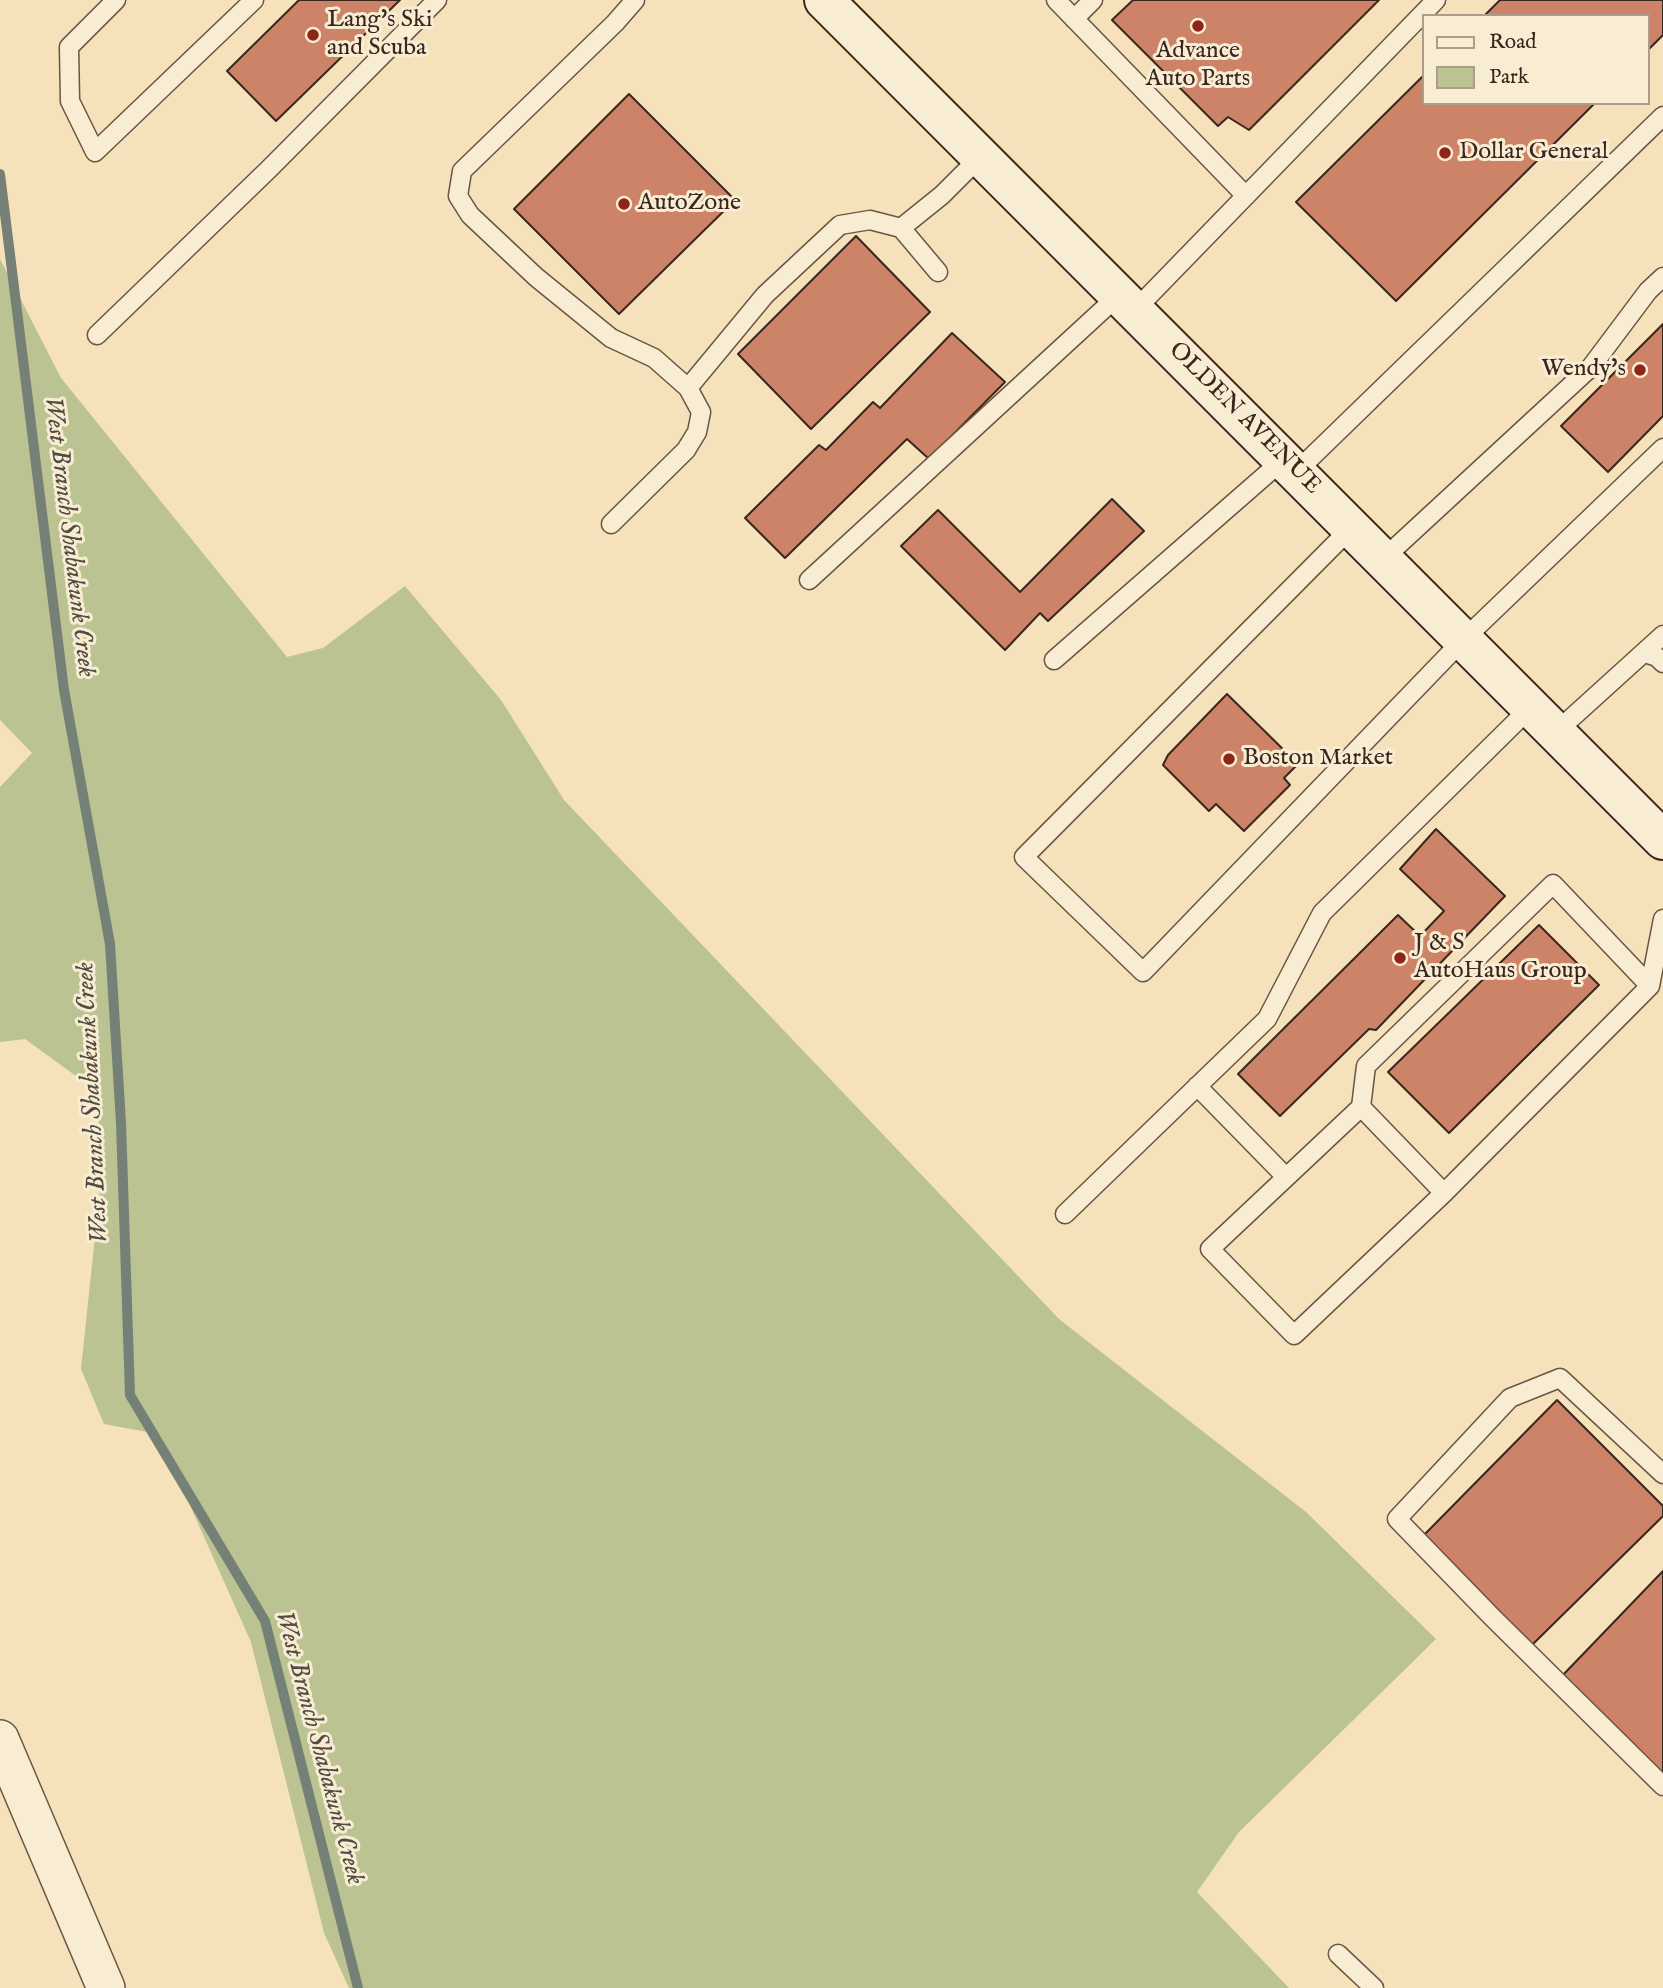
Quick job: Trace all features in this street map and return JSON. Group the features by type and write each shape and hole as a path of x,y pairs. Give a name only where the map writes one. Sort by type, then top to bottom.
{"main road":[{"name":"OLDEN AVENUE","path":"824,0 1663,839"}],"street":[{"path":"0,1739 106,1988"}],"lane":[{"path":"116,0 69,47 70,101 95,152 254,0"},
{"path":"97,335 269,169 437,0"},
{"path":"611,524 686,450 697,432 701,412 688,388 654,358 611,338 536,277 470,215 458,196 462,171 615,23 635,0"},
{"path":"1056,0 1246,196"},
{"path":"1074,19 1093,0"},
{"path":"1422,14 1436,0"},
{"path":"809,580 1246,196 1422,14"},
{"path":"1054,660 1290,465 1663,116"},
{"path":"901,228 942,195 980,157"},
{"path":"688,388 765,295 840,225 870,220 901,228 938,272"},
{"path":"1383,559 1591,368 1648,291 1663,277"},
{"path":"1352,527 1024,857 1143,972 1462,640 1663,448"},
{"path":"1065,1214 1267,1019 1322,913 1543,720 1645,653 1663,635"},
{"path":"1645,653 1657,657 1663,663"},
{"path":"1650,986 1553,884 1366,1066 1361,1107 1210,1249 1294,1335 1444,1193 1650,986 1663,919"},
{"path":"1197,1086 1286,1177"},
{"path":"1361,1107 1444,1193"},
{"path":"1663,1474 1560,1378 1510,1398 1397,1519 1663,1786"},
{"path":"1338,1954 1374,1988"}],"green space":[{"path":"0,259 61,378 287,657 323,648 405,586 501,700 564,800 1059,1319 1306,1512 1436,1639 1239,1832 1197,1892 1289,1988 349,1988 324,1933 251,1642 158,1434 104,1424 81,1369 100,1189 98,1092 25,1039 0,1042 0,787 32,753 0,720"}],"building":[{"name":"Lang's Ski and Scuba","path":"299,0 400,0 276,121 227,71"},
{"path":"1133,0 1379,0 1249,130 1228,117 1218,126 1112,20"},
{"path":"1500,0 1663,0 1663,35 1649,49 1649,14 1486,14"},
{"name":"Dollar General","path":"1422,77 1422,105 1593,105 1396,301 1296,202"},
{"name":"AutoZone","path":"629,94 735,200 619,314 514,209"},
{"path":"856,236 930,312 811,429 738,354"},
{"name":"Wendy's","path":"1663,324 1663,416 1608,472 1561,426"},
{"path":"952,333 1005,382 929,459 907,439 785,558 745,518 819,445 826,450 873,402 880,408"},
{"path":"1112,499 1144,531 1048,621 1040,613 1005,650 901,546 938,510 1020,592"},
{"name":"Boston Market","path":"1227,694 1298,764 1284,778 1290,785 1244,831 1216,804 1209,811 1163,765 1168,755"},
{"name":"J & S AutoHaus Group","path":"1436,829 1505,896 1376,1030 1369,1029 1280,1116 1238,1074 1398,915 1420,936 1444,911 1400,869"},
{"path":"1539,925 1599,985 1449,1133 1388,1072"},
{"path":"1557,1400 1663,1506 1663,1516 1531,1646 1424,1535"},
{"path":"1663,1571 1663,1777 1561,1677"}],"waterway":[{"name":"West Branch Shabakunk Creek","path":"0,174 64,690 110,944 121,1123 130,1395 265,1621 358,1988"}],"place":[{"name":"Advance Auto Parts","path":"1198,26"},
{"name":"Lang's Ski and Scuba","path":"313,35"},
{"name":"Dollar General","path":"1445,153"},
{"name":"AutoZone","path":"624,204"},
{"name":"Wendy's","path":"1640,370"},
{"name":"Boston Market","path":"1229,759"},
{"name":"J & S AutoHaus Group","path":"1400,958"}]}
